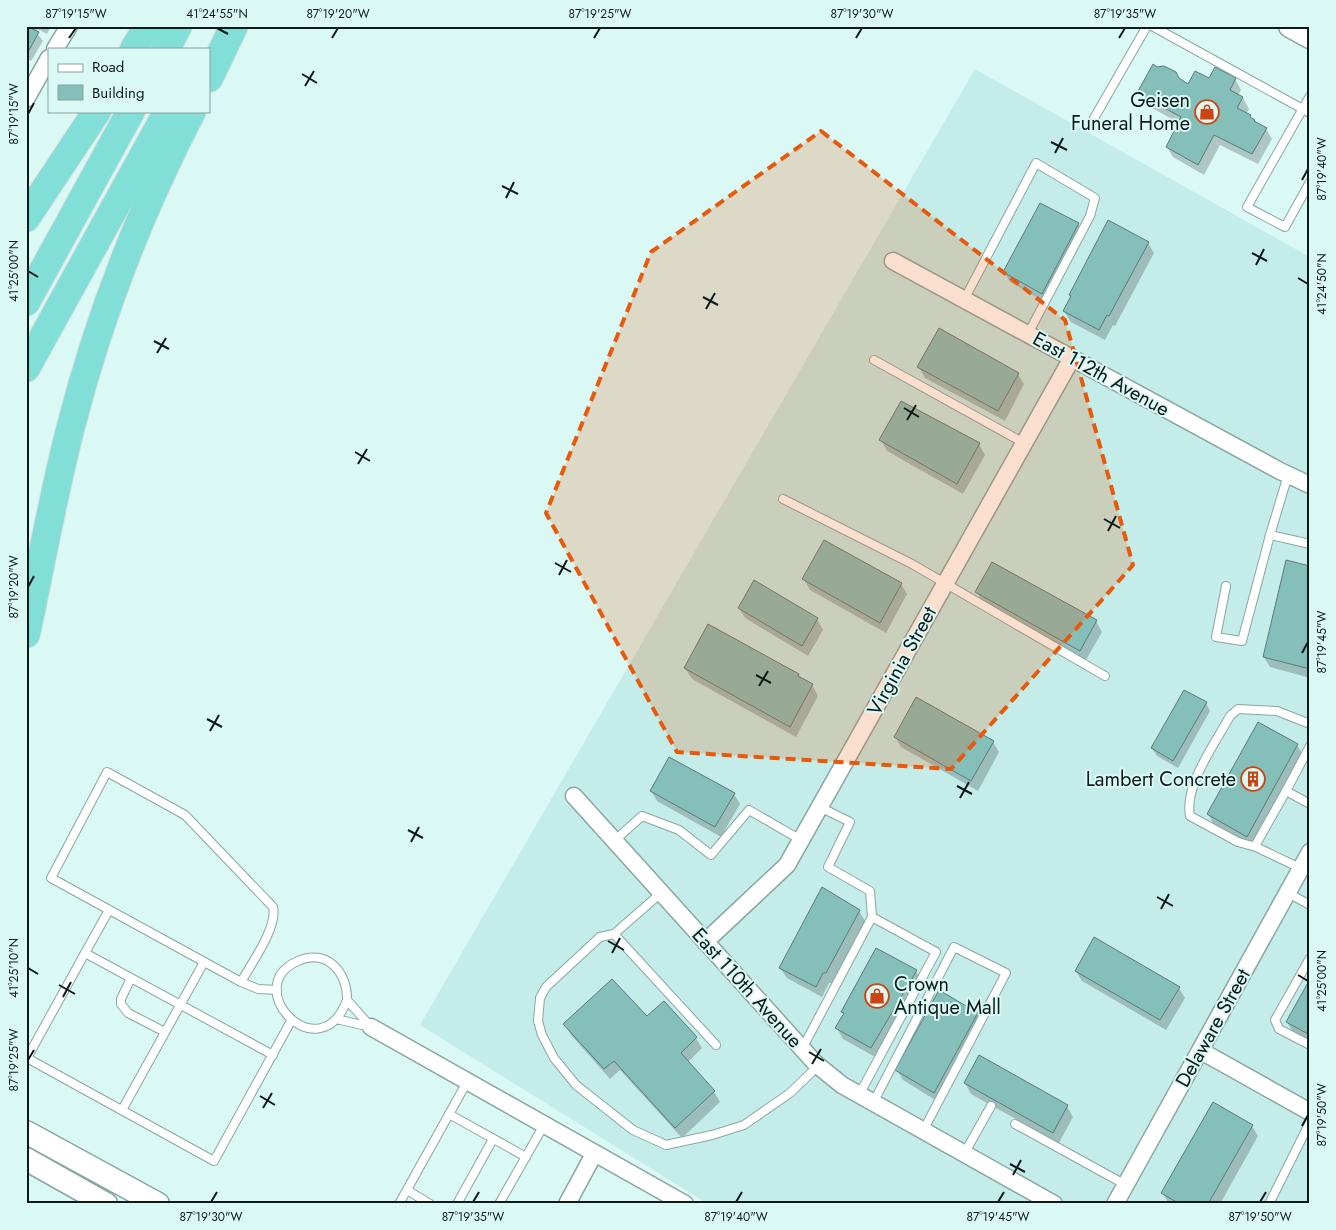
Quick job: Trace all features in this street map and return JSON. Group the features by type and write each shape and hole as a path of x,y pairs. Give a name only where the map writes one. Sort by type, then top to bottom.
{"highway":[{"path":"135,48 148,26"},
{"path":"167,48 178,26"},
{"path":"204,48 215,26"},
{"path":"210,76 234,26"},
{"path":"26,218 74,149 96,112"},
{"path":"26,302 131,112"},
{"path":"26,368 167,112"},
{"path":"26,634 65,452 98,334 135,235 192,112"}],"main road":[{"path":"1290,26 1310,37"},
{"path":"26,1132 158,1204"},
{"path":"26,1159 106,1204"}],"street":[{"path":"55,48 69,26"},
{"path":"26,99 48,60"},
{"name":"East 112th Avenue","path":"893,260 1288,475 1310,485"},
{"name":"Virginia Street","path":"705,942 787,865 1072,358"},
{"name":"East 110th Avenue","path":"574,796 818,1066 842,1086 1054,1204"},
{"name":"Delaware Street","path":"1115,1204 1310,852"},
{"path":"371,1027 685,1204"},
{"path":"1201,1050 1310,1112"},
{"path":"567,1204 594,1154"}],"lane":[{"path":"1093,120 1147,26"},
{"path":"1152,26 1306,111"},
{"path":"1310,96 1306,111 1247,207 1285,227 1310,182"},
{"path":"964,300 1036,164 1095,198 1090,216 1028,334"},
{"path":"874,360 1024,443"},
{"path":"1226,586 1216,636 1242,641 1288,475"},
{"path":"783,499 912,564 945,585 1105,676"},
{"path":"1270,535 1310,544"},
{"path":"1300,868 1255,846 1238,842 1190,816 1188,803 1195,781 1230,716 1238,709 1276,711 1310,724"},
{"path":"1255,846 1310,746"},
{"path":"241,982 271,926 274,913 273,907 185,815 107,772 51,878 241,982 258,989 277,990"},
{"path":"1286,791 1310,804"},
{"path":"802,1049 872,917 870,891 828,868 850,822 820,807"},
{"path":"614,841 642,816 679,830 711,855 749,810 801,840"},
{"path":"661,893 614,934 600,937 546,987 540,998 538,1020 542,1035 554,1058 576,1084 633,1130 666,1144 704,1137 744,1125 790,1093 818,1066"},
{"path":"1288,893 1310,906"},
{"path":"109,910 27,1058 214,1162 291,1021"},
{"path":"866,1099 909,1003 936,952 872,917"},
{"path":"614,934 716,1045"},
{"path":"866,1099 921,1010 954,948 1006,973 923,1131"},
{"path":"85,953 273,1055"},
{"path":"318,958 338,969 344,978 347,1000 343,1011 336,1020 326,1026 302,1027 291,1021 283,1013 278,1002 277,990 280,978 287,968 296,961 318,958"},
{"path":"1310,958 1275,1020 1279,1029 1310,1045"},
{"path":"122,1110 204,962"},
{"path":"131,978 121,999 124,1008 128,1013 165,1032"},
{"path":"347,1000 371,1027"},
{"path":"909,1003 921,1010"},
{"path":"336,1020 371,1027"},
{"path":"399,1204 467,1082"},
{"path":"964,1154 991,1106"},
{"path":"449,1114 526,1157"},
{"path":"1269,1204 1310,1122"},
{"path":"1014,1124 1126,1185"},
{"path":"500,1204 544,1126"},
{"path":"457,1204 493,1139"},
{"path":"407,1190 430,1204"}],"highlighted area":[{"path":"821,131 1065,320 1133,565 951,769 677,752 546,513 651,252"}],"shaded area":[{"path":"975,69 1310,257 1310,1204 708,1204 420,1025"}],"building":[{"path":"26,26 39,32 27,54 26,54"},
{"name":"Geisen Funeral Home","path":"1153,64 1157,67 1164,66 1176,72 1179,78 1188,84 1195,71 1209,78 1215,67 1236,78 1230,90 1243,97 1237,108 1251,115 1250,117 1254,121 1267,128 1252,154 1214,135 1198,165 1166,147 1181,117 1137,93"},
{"path":"1040,203 1079,223 1042,294 1003,272"},
{"path":"1108,220 1149,242 1109,316 1107,315 1099,330 1063,311 1071,296 1069,295"},
{"path":"939,328 1019,373 998,411 917,367"},
{"path":"901,401 980,443 957,484 879,440"},
{"path":"824,540 902,583 880,623 802,579"},
{"path":"1286,560 1310,566 1310,669 1263,657"},
{"path":"992,562 1097,620 1080,651 975,592"},
{"path":"754,580 818,618 802,646 738,608"},
{"path":"708,624 799,674 798,676 813,684 790,727 684,668"},
{"path":"1184,690 1207,702 1173,761 1151,748"},
{"path":"916,697 994,741 971,781 894,737"},
{"name":"Lambert Concrete","path":"1258,722 1298,744 1247,837 1207,814"},
{"path":"669,757 735,793 715,827 650,791"},
{"path":"822,887 860,910 826,973 823,973 816,987 779,968"},
{"path":"1094,937 1180,987 1160,1020 1075,971"},
{"path":"876,948 917,970 871,1048 835,1028 844,1013 841,1012"},
{"path":"612,979 647,1016 664,1001 697,1037 681,1053 715,1091 675,1128 614,1061 604,1069 563,1024"},
{"path":"1310,979 1310,1035 1286,1022"},
{"path":"939,990 978,1013 934,1093 895,1070"},
{"path":"979,1055 1068,1105 1053,1133 964,1083"},
{"path":"1213,1102 1253,1125 1208,1204 1180,1204 1161,1193"}],"place":[{"name":"Geisen Funeral Home","path":"1207,112"},
{"name":"Lambert Concrete","path":"1253,779"},
{"name":"Crown Antique Mall","path":"877,996"}]}
